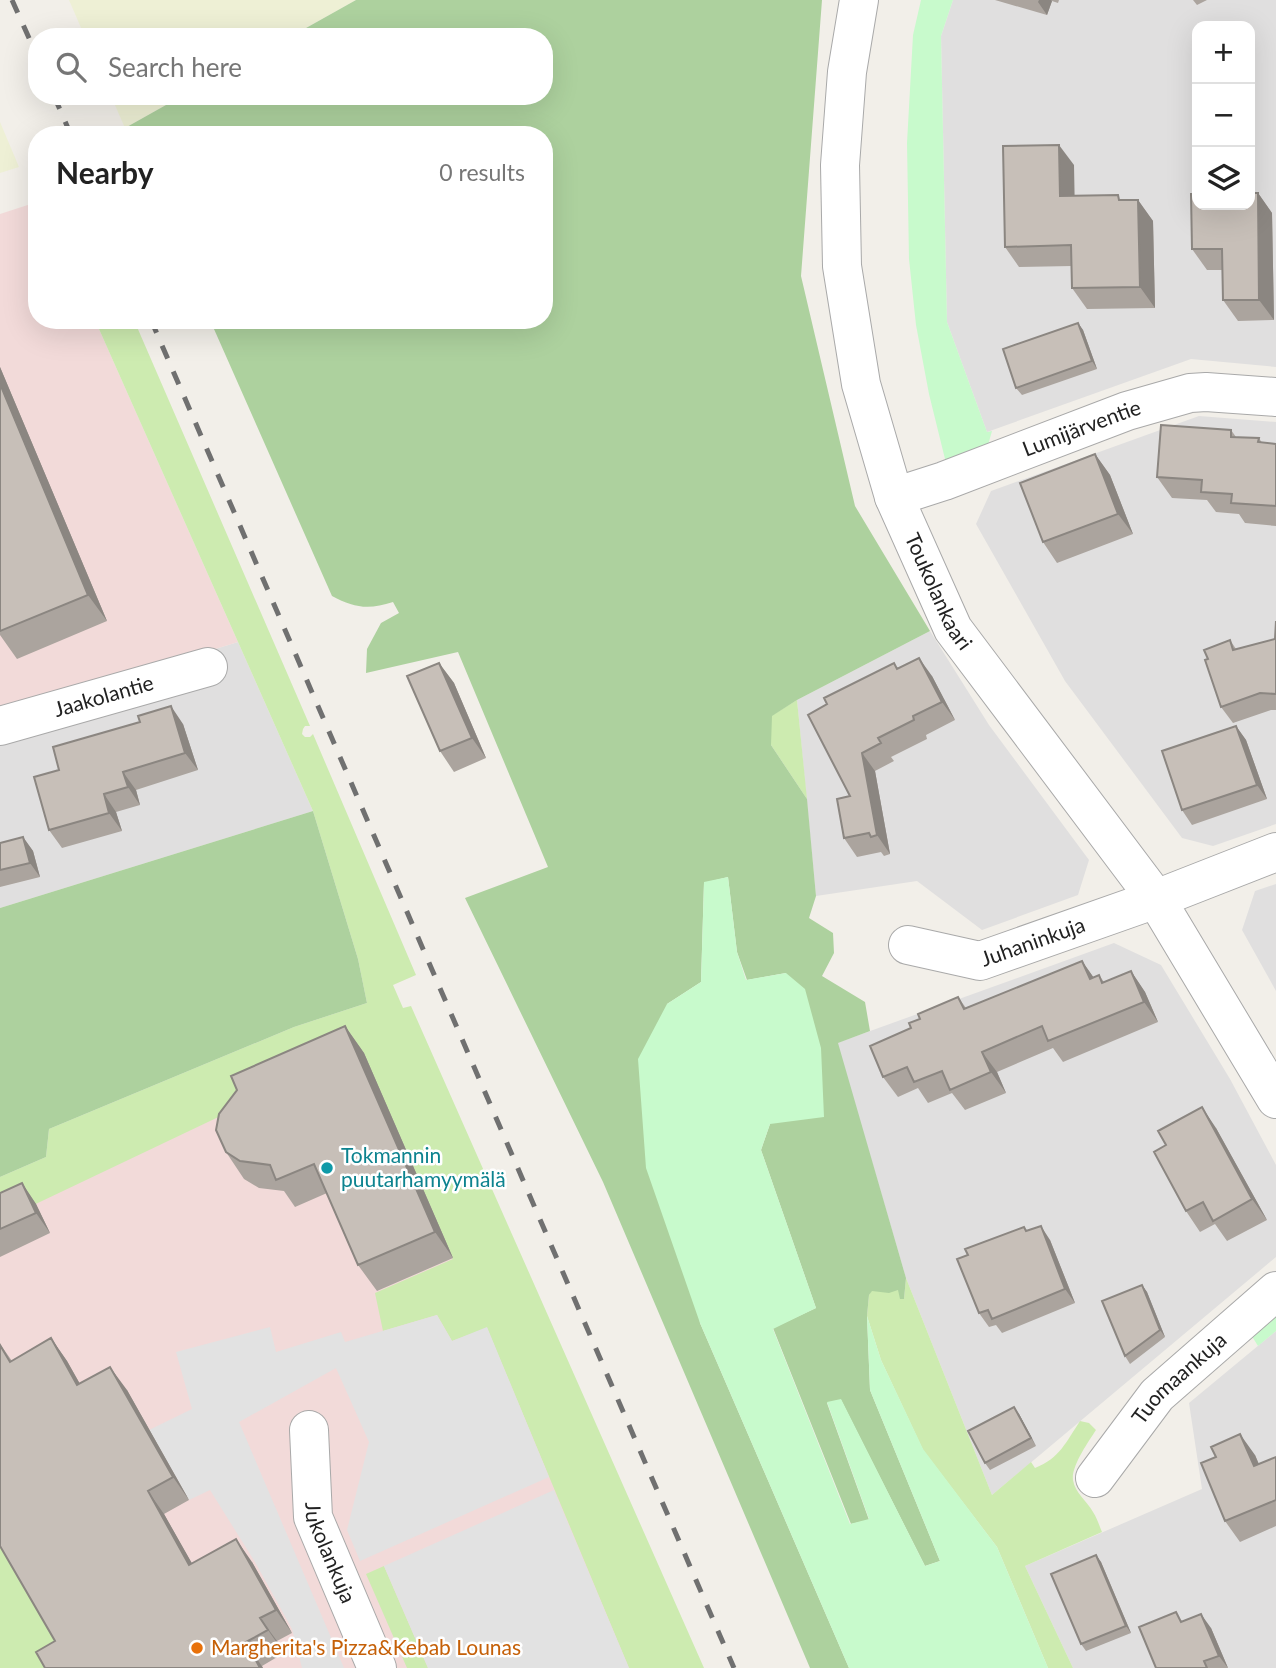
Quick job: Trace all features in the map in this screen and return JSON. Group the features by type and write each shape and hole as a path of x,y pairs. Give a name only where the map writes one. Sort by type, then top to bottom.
{"street":[{"name":"Toukolankaari","path":"859,0 846,72 839,165 842,266 861,384 894,497 953,629 1156,899 1276,1099"},
{"name":"Lumijärventie","path":"894,497 944,481 1127,411 1190,393 1276,397"},
{"name":"Jaakolantie","path":"0,726 208,667"},
{"name":"Juhaninkuja","path":"908,946 980,961 1156,899 1276,852"},
{"name":"Tuomaankuja","path":"1095,1478 1157,1395 1276,1291"},
{"name":"Jukolankuja","path":"309,1430 313,1517 377,1668"}],"shaded area":[{"path":"953,0 1276,0 1276,367 1191,359 987,432 947,322 941,36"},
{"path":"28,205 28,329 99,329 238,642 0,715 0,214"},
{"path":"1199,416 1276,422 1276,824 1213,846 1182,838 1065,681 976,524 991,491"},
{"path":"930,631 989,725 1089,860 1078,895 982,930 917,881 816,896 797,700"},
{"path":"238,642 313,811 0,908 0,715"},
{"path":"1276,884 1276,991 1242,930 1255,891"},
{"path":"1114,943 1161,965 1230,1079 1276,1165 1276,1257 992,1495 906,1278 837,1043"},
{"path":"365,1016 648,1668 0,1668 0,1186"},
{"path":"437,1315 452,1341 487,1327 549,1477 360,1561 347,1530 369,1442 336,1368 239,1422 344,1668 302,1668 292,1629 255,1562 210,1490 189,1500 149,1430 192,1409 176,1352 270,1327 276,1352 341,1332 345,1342"},
{"path":"1276,1331 1276,1668 1073,1668 1025,1566 1202,1489 1189,1403"},
{"path":"554,1490 629,1668 428,1668 384,1566"}],"green space":[{"path":"69,0 356,0 306,28 81,28"},
{"path":"356,0 822,0 801,276 855,506 930,631 797,700 772,716 771,745 807,799 816,896 809,918 833,933 834,953 822,976 865,1002 870,1031 838,1043 906,1278 904,1299 900,1299 898,1290 889,1293 872,1291 869,1295 867,1316 870,1390 940,1561 925,1566 841,1400 827,1403 869,1520 851,1524 773,1328 816,1308 761,1150 770,1124 786,973 747,980 737,952 728,877 704,883 701,982 667,1004 700,1323 849,1668 810,1668 603,1182 465,898 548,867 458,652 366,673 367,649 381,623 399,613 393,602 362,606 332,596 214,329 553,329 553,126 129,126 166,105 553,105 553,28 306,28"},
{"path":"921,0 953,0 941,36 947,322 987,432 992,431 988,445 946,463 916,325 909,259 907,143 913,35"},
{"path":"115,105 166,105 129,126 124,126"},
{"path":"0,122 19,167 0,173"},
{"path":"99,329 138,329 310,726 305,726 302,734 310,737 313,734 416,975 393,985 403,1008 411,1006 704,1668 629,1668 487,1328 452,1341 437,1315 383,1331 375,1293 453,1259 250,1102 0,1221 0,1177 46,1157 49,1129 294,1027 367,1003 358,959 313,811"},
{"path":"797,700 807,799 771,745 771,716"},
{"path":"313,811 358,959 367,1003 294,1027 49,1129 46,1157 0,1177 0,908"},
{"path":"728,877 737,952 746,980 786,973 805,989 821,1048 824,1117 770,1124 761,1150 816,1308 773,1329 850,1524 869,1519 827,1402 841,1399 925,1566 940,1561 870,1390 867,1316 881,1360 923,1449 997,1547 1048,1668 849,1668 700,1323 646,1168 638,1059 667,1004 701,982 704,882"},
{"path":"906,1278 992,1495 1031,1462 1035,1468 1051,1459 1062,1449 1080,1421 1089,1423 1096,1430 1078,1461 1073,1480 1102,1532 1025,1566 1073,1668 1048,1668 997,1547 923,1450 881,1360 867,1316 869,1295 871,1291 899,1290 904,1299"},
{"path":"1276,1313 1276,1331 1258,1346 1250,1333"},
{"path":"0,1540 71,1665 65,1668 0,1668"},
{"path":"384,1566 428,1668 407,1668 366,1574"}],"building":[{"path":"1059,145 1060,196 1118,195 1119,200 1138,200 1140,287 1072,288 1071,245 1005,247 1003,146"},
{"path":"1255,193 1258,193 1259,300 1223,300 1222,249 1192,249 1191,194 1192,210 1255,210"},
{"path":"1078,323 1092,361 1016,388 1003,349"},
{"path":"0,384 88,595 0,631"},
{"path":"1161,425 1231,430 1231,437 1259,438 1258,442 1276,444 1276,506 1231,503 1232,494 1201,492 1202,480 1157,477"},
{"path":"1095,454 1118,514 1043,542 1020,483"},
{"path":"1276,621 1276,694 1260,693 1221,707 1204,650 1230,640 1233,650 1275,639"},
{"path":"919,658 942,702 878,738 881,743 862,753 877,835 871,837 869,833 844,838 837,799 850,796 808,715 827,704 824,698 894,663 897,669"},
{"path":"439,663 472,738 440,751 407,676"},
{"path":"171,706 185,753 123,772 128,787 104,794 109,813 49,830 34,777 59,770 53,747 140,722 138,716"},
{"path":"1236,726 1257,785 1182,810 1162,751"},
{"path":"23,837 30,863 0,870 0,843"},
{"path":"1082,961 1090,979 1099,975 1102,983 1131,971 1144,1002 1048,1041 1042,1026 982,1052 991,1072 950,1090 942,1071 914,1082 907,1067 883,1077 870,1046 911,1028 909,1023 920,1019 918,1014 958,997 964,1009"},
{"name":"Tokmannin puutarhamyymälä","path":"345,1026 435,1232 358,1265 314,1164 276,1180 270,1165 240,1161 226,1152 216,1130 219,1114 237,1090 231,1076"},
{"path":"1202,1107 1252,1199 1213,1221 1203,1202 1186,1211 1154,1152 1166,1145 1158,1131"},
{"path":"22,1183 36,1213 0,1229 0,1193"},
{"path":"1041,1226 1065,1289 992,1319 988,1310 979,1313 957,1259 968,1255 965,1249 1024,1227 1026,1231"},
{"path":"1142,1285 1160,1330 1125,1356 1102,1301"},
{"path":"51,1338 77,1385 110,1367 173,1477 148,1491 189,1565 236,1539 276,1610 260,1618 268,1630 246,1642 260,1668 45,1668 36,1652 55,1641 0,1546 0,1345 10,1362"},
{"path":"1014,1407 1031,1438 985,1463 968,1431"},
{"path":"1240,1434 1254,1466 1276,1457 1276,1500 1225,1521 1201,1463 1216,1457 1211,1447"},
{"path":"1096,1555 1126,1626 1081,1644 1051,1574"},
{"path":"1176,1612 1181,1622 1201,1614 1219,1656 1204,1661 1207,1668 1156,1668 1139,1627"}],"railway":[{"path":"12,0 28,36"},
{"path":"58,105 67,126"},
{"path":"155,329 734,1668"}],"place":[{"name":"Tokmannin puutarhamyymälä","path":"327,1168"},
{"name":"Margherita's Pizza&Kebab Lounas","path":"197,1648"}]}
